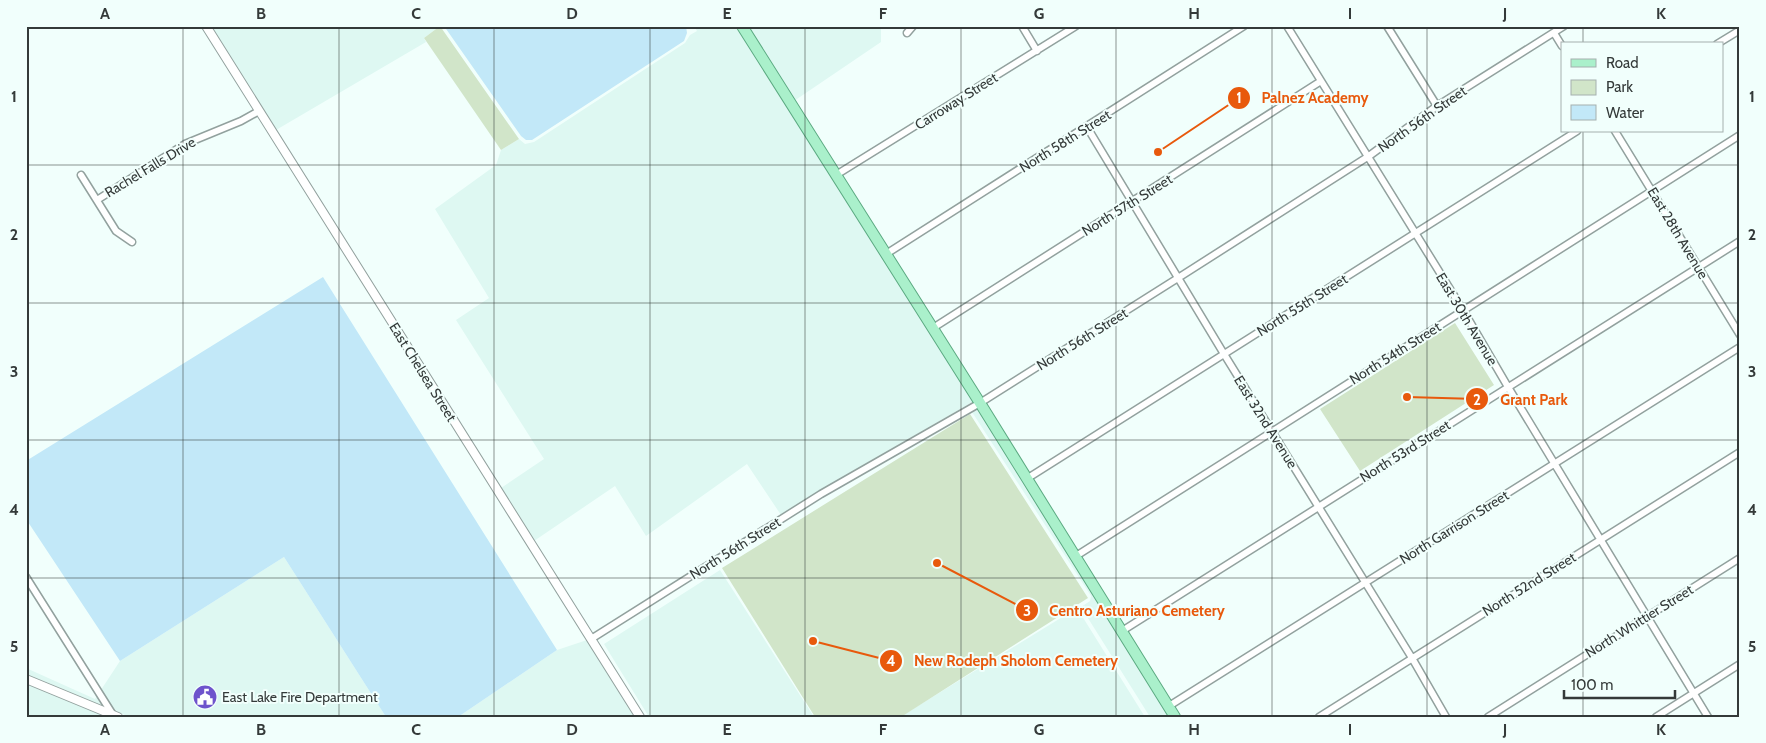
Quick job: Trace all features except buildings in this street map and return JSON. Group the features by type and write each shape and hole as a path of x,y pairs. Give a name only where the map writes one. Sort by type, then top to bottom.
{"main road":[{"path":"742,26 1028,478 1176,717"}],"street":[{"name":"East Chelsea Street","path":"206,26 640,717"},
{"path":"907,34 913,26"},
{"path":"1022,26 1037,51"},
{"name":"Carroway Street","path":"836,175 1076,26"},
{"name":"North 58th Street","path":"886,254 1244,26"},
{"name":"East 30th Avenue","path":"1287,26 1463,310 1646,617 1708,717"},
{"path":"1387,26 1437,106"},
{"name":"North 56th Street","path":"591,639 821,494 980,402 1178,278 1369,156 1437,106 1564,26"},
{"path":"1720,42 1740,30"},
{"path":"1554,33 1561,44"},
{"name":"North 57th Street","path":"933,328 1321,81"},
{"name":"Rachel Falls Drive","path":"97,200 186,144 241,121 259,111"},
{"name":"East 32nd Avenue","path":"1087,127 1224,354 1412,658 1446,717"},
{"name":"North 55th Street","path":"1028,478 1576,132"},
{"name":"East 28th Avenue","path":"1617,132 1740,335"},
{"name":"North 54th Street","path":"1076,556 1740,135"},
{"path":"81,175 116,231 132,242"},
{"name":"North 53rd Street","path":"1122,630 1740,241"},
{"name":"North Garrison Street","path":"1169,706 1740,347"},
{"name":"North 52nd Street","path":"1319,717 1740,452"},
{"name":"North Whittier Street","path":"1488,717 1740,558"},
{"path":"26,577 116,716"},
{"path":"1656,717 1740,664"},
{"path":"26,679 116,716"}],"shaded area":[{"path":"211,26 440,26 424,38 426,42 276,130"},
{"path":"694,26 737,26 974,401 781,515 747,464 646,536 615,486 534,541 501,488 544,459 456,320 489,298 435,209 496,165 501,150 519,139 525,144 534,142 685,43 690,35 697,31"},
{"path":"747,26 881,26 881,42 794,101"},
{"path":"979,408 1170,717 1150,717 1081,607 1090,601 1091,596 972,412"},
{"path":"284,557 386,717 130,717 26,674 26,668 95,699 120,661"},
{"path":"720,570 814,717 649,717 604,644"},
{"path":"1077,608 1145,717 900,717"},
{"path":"587,640 635,717 458,717 557,650"},
{"path":"26,683 107,717 26,717"}],"green space":[{"path":"440,26 519,139 501,150 424,38"},
{"path":"1455,323 1494,385 1360,471 1320,409"},
{"path":"970,414 1088,598 901,717 815,717 722,568"}],"water":[{"path":"444,26 686,26 687,33 684,41 532,140 526,140 521,136"},
{"path":"323,277 557,650 458,717 386,717 284,557 120,661 26,519 26,461"}],"place":[{"name":"Palnez Academy","path":"1158,152"},
{"name":"Grant Park","path":"1407,397"},
{"name":"Centro Asturiano Cemetery","path":"937,563"},
{"name":"New Rodeph Sholom Cemetery","path":"813,641"},
{"name":"East Lake Fire Department","path":"205,697"}]}
